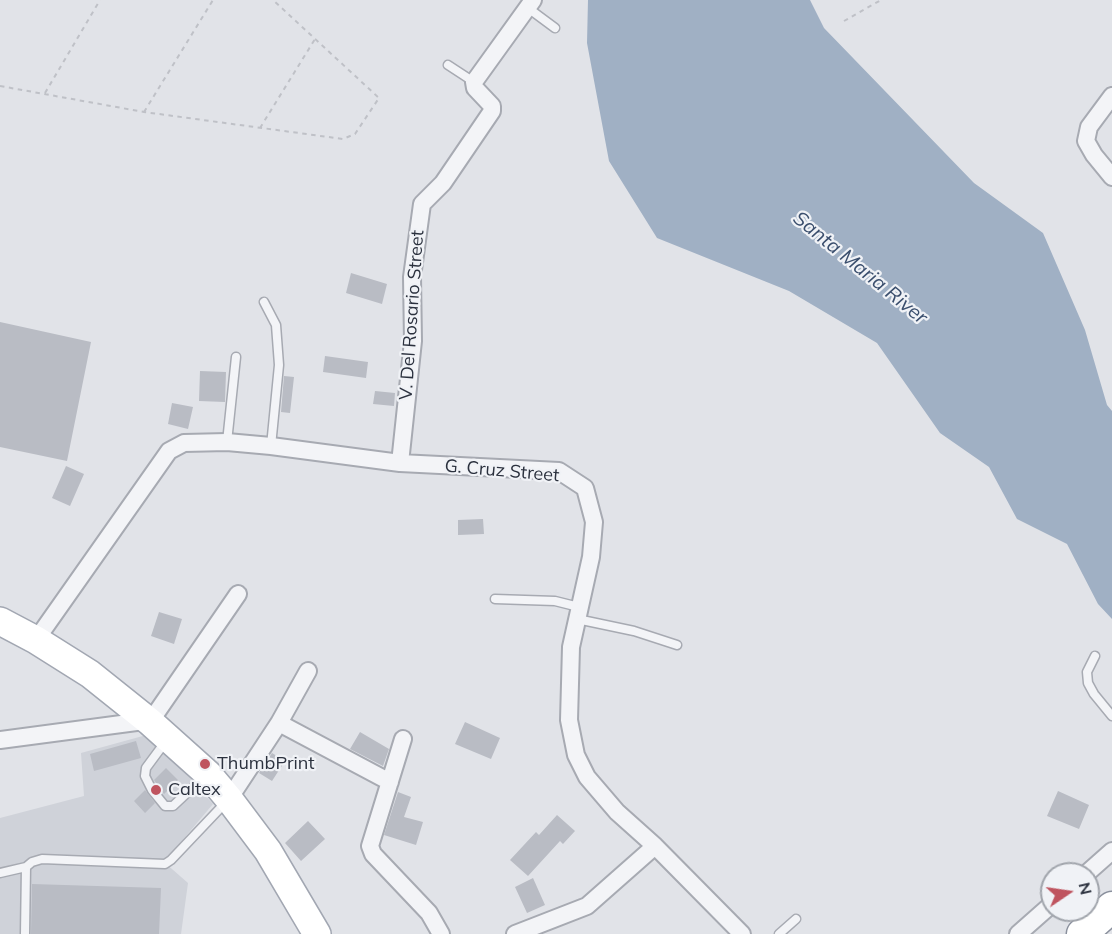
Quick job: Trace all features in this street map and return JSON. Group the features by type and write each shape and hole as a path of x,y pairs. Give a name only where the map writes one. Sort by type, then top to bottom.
{"highway":[{"path":"1082,934 1112,907"}],"main road":[{"path":"0,621 36,640 90,674 159,730 208,774 268,851 317,934"}],"street":[{"path":"474,82 531,4"},
{"name":"V. Del Rosario Street","path":"400,464 413,341 412,277 422,204 443,183 492,111 492,106 475,88 474,82"},
{"path":"1112,96 1089,127 1086,141 1112,177"},
{"name":"G. Cruz Street","path":"36,640 169,451 184,443 227,442 271,446 400,464 560,471 585,488 594,522 591,557 571,647 569,720 576,755 587,777 617,812 655,846 742,934"},
{"path":"0,740 144,721 159,730 238,594"},
{"path":"229,799 279,723 308,671"},
{"path":"279,723 390,782"},
{"path":"403,739 370,846 373,854 429,913 441,934"},
{"path":"515,934 587,906 655,846"},
{"path":"1100,862 1112,851"},
{"path":"1018,934 1040,915"}],"lane":[{"path":"531,4 555,28"},
{"path":"448,66 474,82"},
{"path":"264,302 276,325 279,365 271,446"},
{"path":"227,442 236,357"},
{"path":"495,599 555,601 578,613 677,645"},
{"path":"1095,656 1088,672 1088,682 1094,694 1112,716"},
{"path":"159,730 145,776 152,790 165,806 173,806 208,774"},
{"path":"0,873 26,867 42,859 165,864 229,799"},
{"path":"25,934 26,867"},
{"path":"779,934 796,919"}],"path":[{"path":"45,93 100,0"},
{"path":"144,112 213,0"},
{"path":"0,86 144,112 260,128 343,139 355,134 379,98 273,0"},
{"path":"844,21 881,0"},
{"path":"260,128 315,39"}],"shaded area":[{"path":"150,734 213,804 164,862 188,883 181,934 0,934 0,818 84,796 81,753"}],"water":[{"name":"Santa Maria River","path":"588,0 810,0 824,28 974,183 1043,233 1085,330 1107,405 1112,411 1112,619 1098,604 1067,544 1017,519 989,467 940,433 877,343 789,291 657,238 609,161 587,43"}],"building":[{"path":"351,273 387,284 382,304 346,293"},
{"path":"0,322 91,342 67,461 0,447"},
{"path":"325,356 368,362 366,378 323,372"},
{"path":"200,371 226,372 225,402 199,401"},
{"path":"284,376 294,377 290,413 281,412"},
{"path":"375,391 395,393 394,406 373,404"},
{"path":"172,403 193,407 188,429 168,424"},
{"path":"66,466 84,474 70,506 52,498"},
{"path":"483,519 484,534 458,535 458,520"},
{"path":"159,612 182,619 174,644 151,636"},
{"path":"465,722 500,738 491,759 455,744"},
{"path":"360,732 389,749 383,766 350,749"},
{"path":"136,741 141,758 94,771 90,754"},
{"path":"272,753 285,761 272,781 259,773"},
{"path":"166,768 178,780 164,794 154,780"},
{"path":"145,790 155,803 145,813 134,801"},
{"path":"1058,791 1089,805 1079,829 1047,816"},
{"path":"398,792 411,797 404,817 423,822 416,845 384,835"},
{"path":"557,815 575,831 563,844 560,841 528,876 510,860 536,832 539,835"},
{"path":"308,821 325,839 301,861 285,843"},
{"path":"533,878 545,905 527,913 515,887"},
{"path":"32,884 161,888 159,934 31,934"}],"place":[{"name":"ThumbPrint","path":"205,764"},
{"name":"Caltex","path":"156,790"}]}
